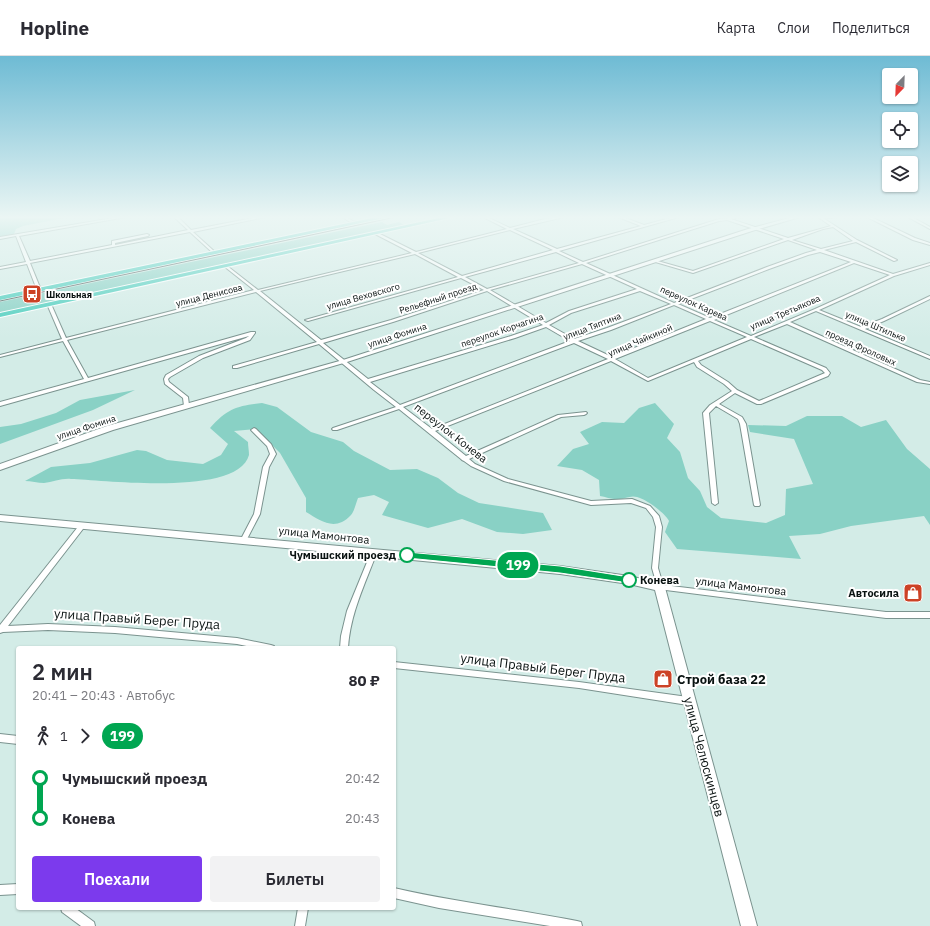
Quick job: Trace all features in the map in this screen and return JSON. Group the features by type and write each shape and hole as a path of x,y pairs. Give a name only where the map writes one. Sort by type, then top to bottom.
{"highway":[{"path":"0,298 192,258"},
{"path":"0,315 264,258"}],"street":[{"path":"26,258 39,290"},
{"path":"0,268 55,258"},
{"name":"улица Денисова","path":"0,356 391,258"},
{"path":"425,258 487,290 574,341 612,359"},
{"name":"улица Веховского","path":"307,320 529,258"},
{"name":"переулок Карева","path":"570,258 710,320 751,336 828,372 826,375 760,403 735,391"},
{"name":"Рельефный проезд","path":"235,367 321,342 487,290 603,258"},
{"name":"улица Фомина","path":"0,467 89,435 344,361 516,307 665,258"},
{"path":"654,261 693,272 734,258"},
{"name":"улица Тяптина","path":"335,429 400,407 574,341 609,330 674,303 799,258"},
{"path":"842,258 893,275"},
{"path":"890,258 895,260"},
{"name":"улица Чайкиной","path":"432,431 854,262"},
{"name":"улица Третьякова","path":"612,359 648,380 816,310 893,275 930,264"},
{"name":"переулок Конева","path":"226,266 367,381 432,431 464,459 494,476 591,503 632,501 648,507 656,516 659,527 655,568 660,587"},
{"name":"переулок Корчагина","path":"367,381 491,344 545,324 570,312 641,289"},
{"path":"862,328 883,320 930,297"},
{"path":"49,304 65,340 86,379"},
{"name":"улица Штильке","path":"816,310 862,328 930,358"},
{"name":"проезд Фроловых","path":"786,322 919,381 930,383"},
{"path":"0,404 253,332 248,339 201,357 168,376 166,383 186,397 186,406"},
{"path":"695,360 699,366 726,383 735,391 706,413 715,503"},
{"path":"716,404 740,418 743,424 757,505"},
{"path":"464,459 560,416 584,413"},
{"path":"244,540 257,514 265,474 273,454 270,445 254,430"},
{"name":"улица Мамонтова","path":"0,518 560,570 629,580 660,587 886,615 930,615"},
{"name":"улица Правый Берег Пруда","path":"0,629 83,525"},
{"path":"344,646 344,639 352,609 374,552"},
{"name":"улица Челюскинцев","path":"660,587 688,701 749,926"},
{"name":"улица Правый Берег Пруда","path":"0,629 48,626 115,630 237,641 261,646"},
{"name":"улица Правый Берег Пруда","path":"396,665 579,685 688,701"},
{"path":"0,738 16,740"},
{"path":"0,890 16,889"},
{"path":"396,894 421,900 530,916 577,926"},
{"path":"69,910 90,926"},
{"path":"300,926 304,910"}],"green space":[{"path":"212,258 254,258 0,313 0,302"},
{"path":"135,390 93,410 0,444 0,427 21,424 56,413 80,400"},
{"path":"262,403 277,407 311,432 343,442 354,451 390,470 417,469 438,478 458,493 479,503 543,513 552,530 523,534 497,532 462,519 428,528 382,515 389,502 374,495 358,498 352,514 345,520 334,524 328,523 317,519 306,512 306,498 280,453 256,429 234,431 248,442 249,455 240,468 221,477 197,481 168,483 68,479 44,483 25,481 51,467 90,463 137,450 146,451 167,460 203,464 221,455 228,444 210,428 216,421 233,409 246,405"},
{"path":"655,403 674,424 667,438 680,452 688,478 700,491 707,507 721,518 766,523 785,515 786,489 813,484 794,439 750,432 748,425 786,426 807,416 842,416 861,427 886,420 907,449 930,469 930,525 924,516 851,526 820,534 789,536 801,559 677,549 665,532 669,521 664,514 650,503 641,498 634,497 612,499 600,496 599,480 582,470 557,466 573,449 589,444 580,432 602,422 624,423 639,408"}],"tram line":[{"path":"0,301 205,258"}],"bus line":[{"name":"199","path":"407,555 560,570 629,580"}],"place":[{"name":"Школьная","path":"32,294"},
{"name":"Чумышский проезд","path":"407,555"},
{"name":"Конева","path":"629,580"},
{"name":"Автосила","path":"913,593"},
{"name":"Строй база 22","path":"663,679"}]}
